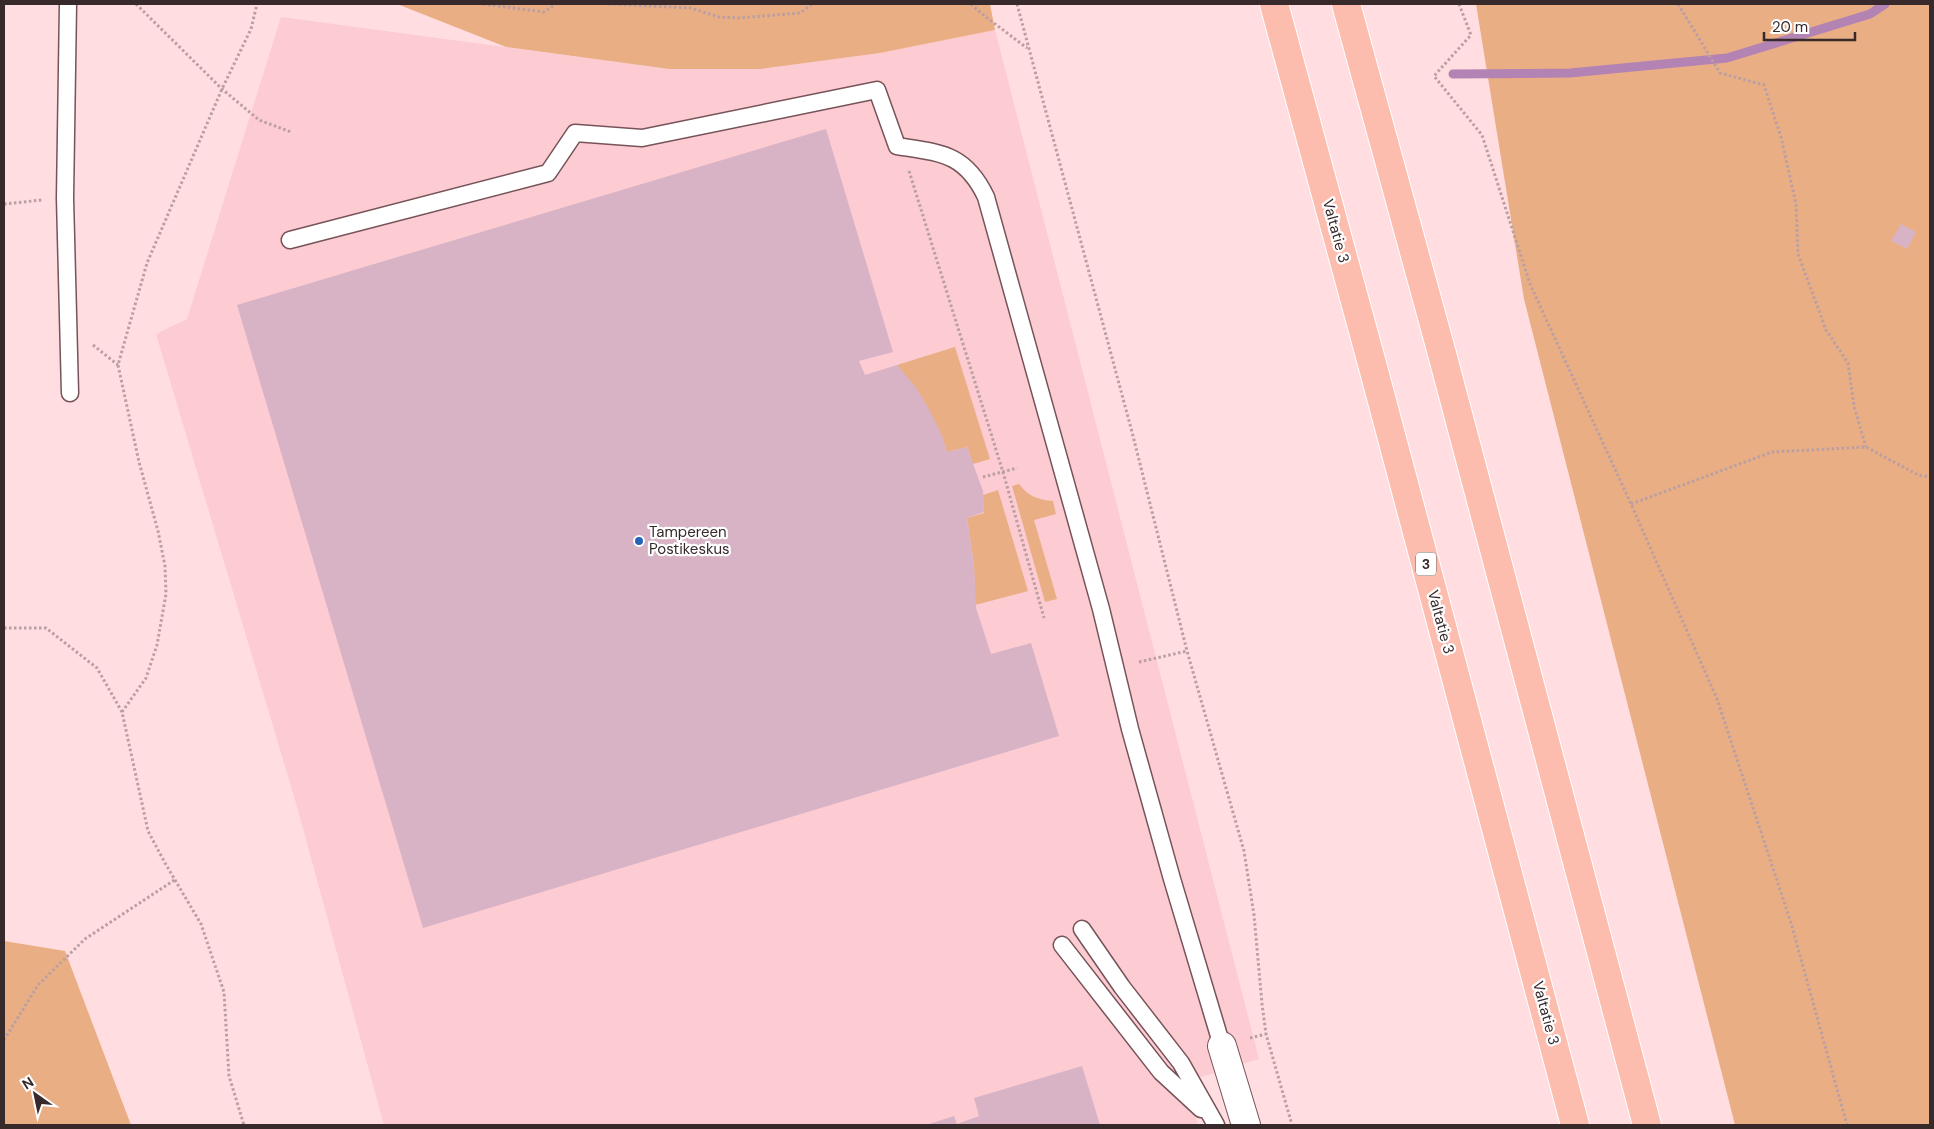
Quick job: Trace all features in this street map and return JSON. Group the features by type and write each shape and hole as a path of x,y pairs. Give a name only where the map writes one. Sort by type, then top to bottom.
{"highway":[{"name":"Valtatie 3","path":"1274,4 1575,1125"},
{"path":"1346,4 1441,350 1647,1125"}],"street":[{"path":"1222,1046 1246,1125"}],"lane":[{"path":"68,4 65,198 70,393"},
{"path":"290,240 548,173 575,133 642,138 877,90 897,146 955,159 971,171 986,197 1116,668 1130,729 1222,1046"},
{"path":"1082,928 1122,987 1182,1063 1213,1121"},
{"path":"1062,945 1161,1072 1213,1121"}],"path":[{"path":"136,4 222,89 259,120 291,132"},
{"path":"122,712 146,678 157,645 166,594 165,566 158,531 139,462 118,365 147,263 222,89 251,29 257,4"},
{"path":"483,4 544,12 556,4"},
{"path":"609,4 691,8 720,17 738,18 800,13 812,4"},
{"path":"971,4 1028,48"},
{"path":"1017,4 1130,423 1186,651 1244,851 1254,915 1266,1034 1292,1125"},
{"path":"1459,4 1472,35 1434,76 1482,135 1530,284 1631,504 1717,699 1791,923 1847,1125"},
{"path":"1678,4 1720,73 1764,85 1781,137 1796,204 1798,254 1826,330 1848,363 1854,406 1866,447"},
{"path":"897,146 907,164 1002,472 1044,618"},
{"path":"4,204 65,198"},
{"path":"1631,504 1772,452 1866,447 1918,475 1930,477"},
{"path":"983,477 1017,468"},
{"path":"4,628 46,628 97,668 122,712 148,830 200,924 224,992 229,1076 244,1125"},
{"path":"1116,668 1186,651"},
{"path":"4,1040 38,985 85,939 176,879"}],"shaded area":[{"path":"397,4 990,4 995,30 880,53 761,69 669,69 506,47"},
{"path":"1476,4 1930,4 1930,1125 1735,1125 1524,299"},
{"path":"281,17 669,69 761,69 880,53 995,30 1259,1059 1185,1082 1198,1125 384,1125 296,803 156,334 187,319"},
{"path":"955,347 990,459 973,464 967,447 947,452 938,428 926,406 913,385 897,365"},
{"path":"1019,484 1034,497 1053,501 1056,514 1034,520 1057,599 1045,602 1012,486"},
{"path":"998,490 1028,591 975,605 974,565 967,518 984,513 983,495"},
{"path":"4,941 65,951 131,1125 4,1125"}],"building":[{"name":"Tampereen Postikeskus","path":"826,129 893,352 859,361 865,375 897,365 917,389 931,413 947,452 967,447 983,491 984,512 967,518 974,565 976,608 991,654 1031,643 1059,736 423,928 237,305"},
{"path":"1901,224 1916,232 1907,249 1891,241"},
{"path":"1082,1066 1100,1125 926,1125 954,1116 957,1124 979,1116 974,1098"}],"waterway":[{"path":"1453,74 1570,73 1727,58 1870,14 1885,4"}],"place":[{"name":"Tampereen Postikeskus","path":"639,541"}]}
